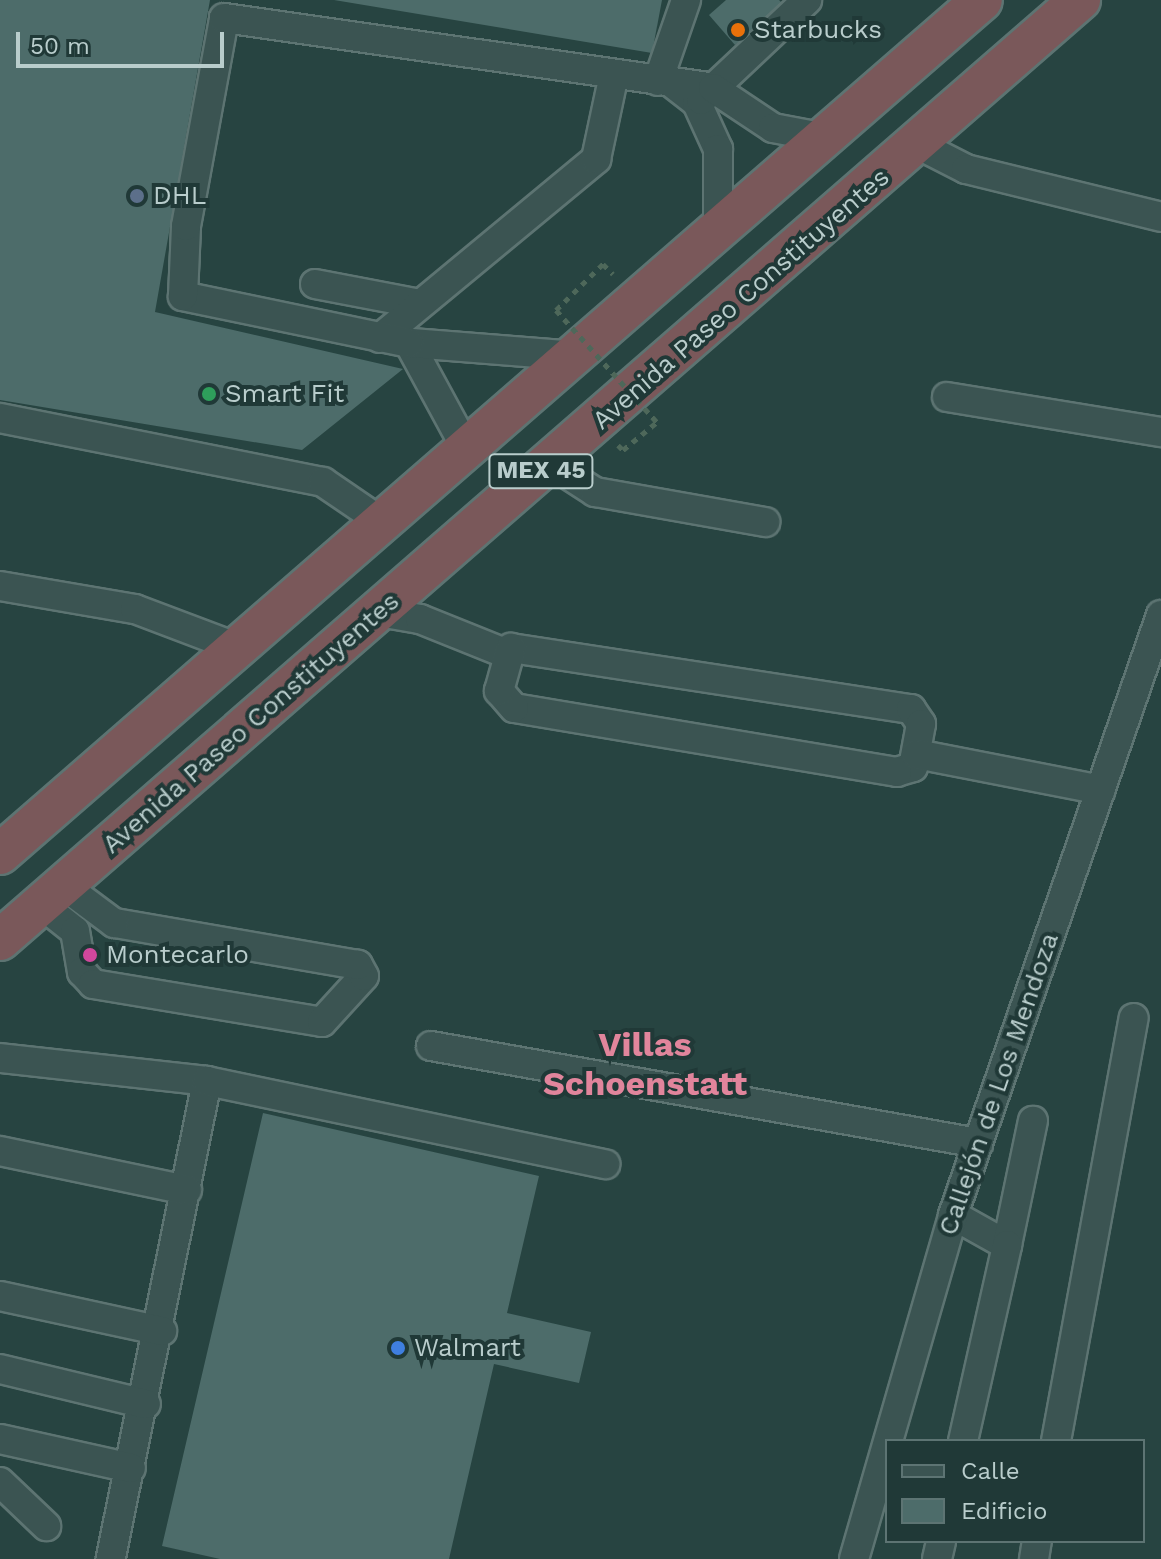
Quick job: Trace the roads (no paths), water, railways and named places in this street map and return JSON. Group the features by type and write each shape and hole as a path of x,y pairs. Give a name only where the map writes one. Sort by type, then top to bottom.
{"highway":[{"name":"MEX 45","path":"0,854 718,233 982,0"},
{"name":"Avenida Paseo Constituyentes","path":"0,940 1080,0"}],"street":[{"path":"665,83 686,0"},
{"path":"705,96 807,0"},
{"path":"576,356 409,343 183,296 186,226 224,18 613,79 665,83 705,96 773,128 826,138"},
{"path":"380,338 596,159 613,79"},
{"path":"705,96 718,149 718,233"},
{"path":"917,144 966,169 1161,217"},
{"path":"315,284 420,304"},
{"path":"409,343 467,450"},
{"path":"947,397 1161,432"},
{"path":"0,418 323,482 383,523"},
{"path":"550,463 595,492 765,522"},
{"path":"0,586 135,609 238,648"},
{"path":"379,612 420,619 507,654 521,648 911,709 921,724 916,754 908,772 897,772 514,708 499,691 507,654"},
{"name":"Callejón de Los Mendoza","path":"889,1439 953,1215 1161,615"},
{"path":"916,754 1101,790"},
{"path":"52,895 114,923 358,965 364,976 322,1022 93,984 82,972 75,931 52,895"},
{"path":"1056,1439 1134,1018"},
{"path":"431,1046 978,1143"},
{"path":"0,1058 207,1081 605,1164"},
{"path":"111,1559 162,1331 207,1081"},
{"path":"963,1439 1033,1121"},
{"path":"0,1151 187,1190"},
{"path":"953,1215 1007,1245"},
{"path":"0,1296 162,1331"},
{"path":"0,1369 146,1404"},
{"path":"0,1439 131,1468"},
{"name":"Callejón de Los Mendoza","path":"854,1559 885,1451"},
{"path":"0,1482 46,1526"}],"place":[{"name":"Starbucks","path":"738,30"},
{"name":"DHL","path":"137,196"},
{"name":"Smart Fit","path":"209,394"},
{"name":"Montecarlo","path":"90,955"},
{"name":"Walmart","path":"398,1348"}],"district":[{"name":"Villas Schoenstatt","path":"645,1064"}]}
